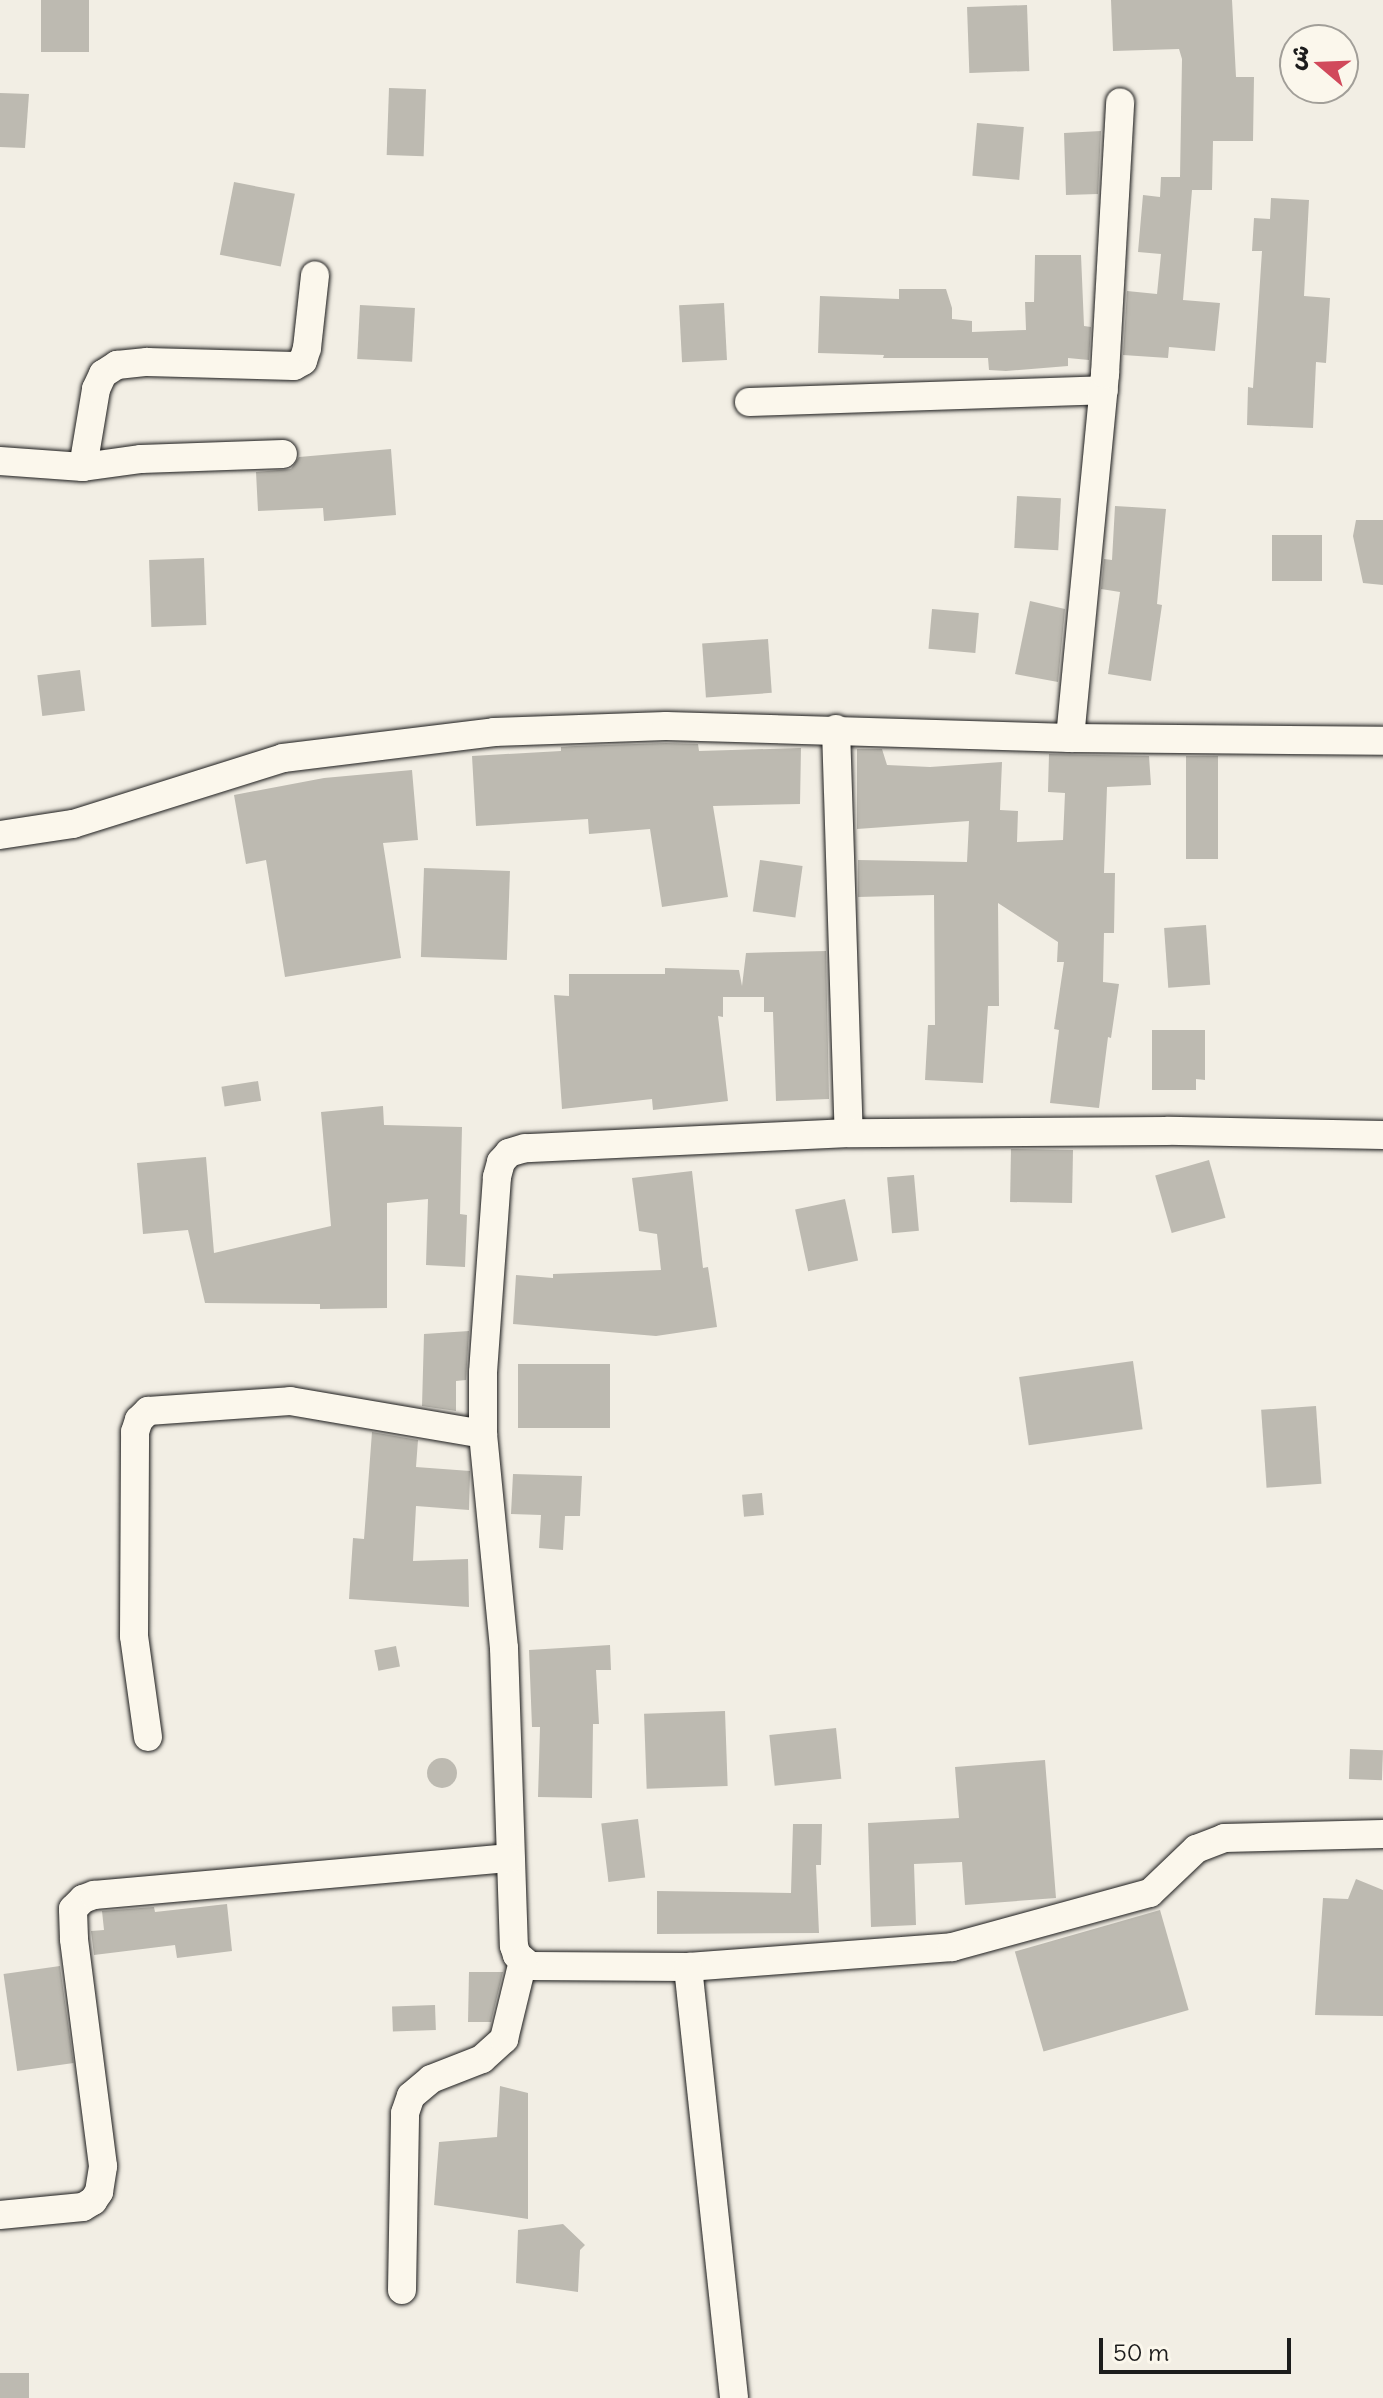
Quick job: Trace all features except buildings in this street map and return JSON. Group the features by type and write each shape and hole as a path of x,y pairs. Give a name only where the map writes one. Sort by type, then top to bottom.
{"street":[{"path":"1070,738 1104,390 1120,102"},
{"path":"83,467 96,389 103,374 117,365 147,362 294,366 303,361 307,348 315,275"},
{"path":"749,402 1104,390"},
{"path":"0,461 83,467 141,459 283,454"},
{"path":"0,835 73,824 283,758 510,731 666,726 1070,738 1383,741"},
{"path":"836,729 849,1133"},
{"path":"1383,1135 1167,1131 849,1133 525,1148 509,1153 501,1162 497,1177 483,1373 483,1434 504,1648 514,1946 523,1961 542,1969 688,1967 952,1947 1150,1893 1196,1849 1224,1838 1383,1834"},
{"path":"148,1737 134,1636 135,1432 139,1420 148,1411 290,1401 483,1434"},
{"path":"0,2215 83,2207 93,2201 99,2192 103,2166 74,1939 73,1909 83,1899 94,1895 510,1858"},
{"path":"402,2290 405,2113 411,2096 431,2079 482,2059 504,2039 523,1961"},
{"path":"688,1967 734,2398"}]}
